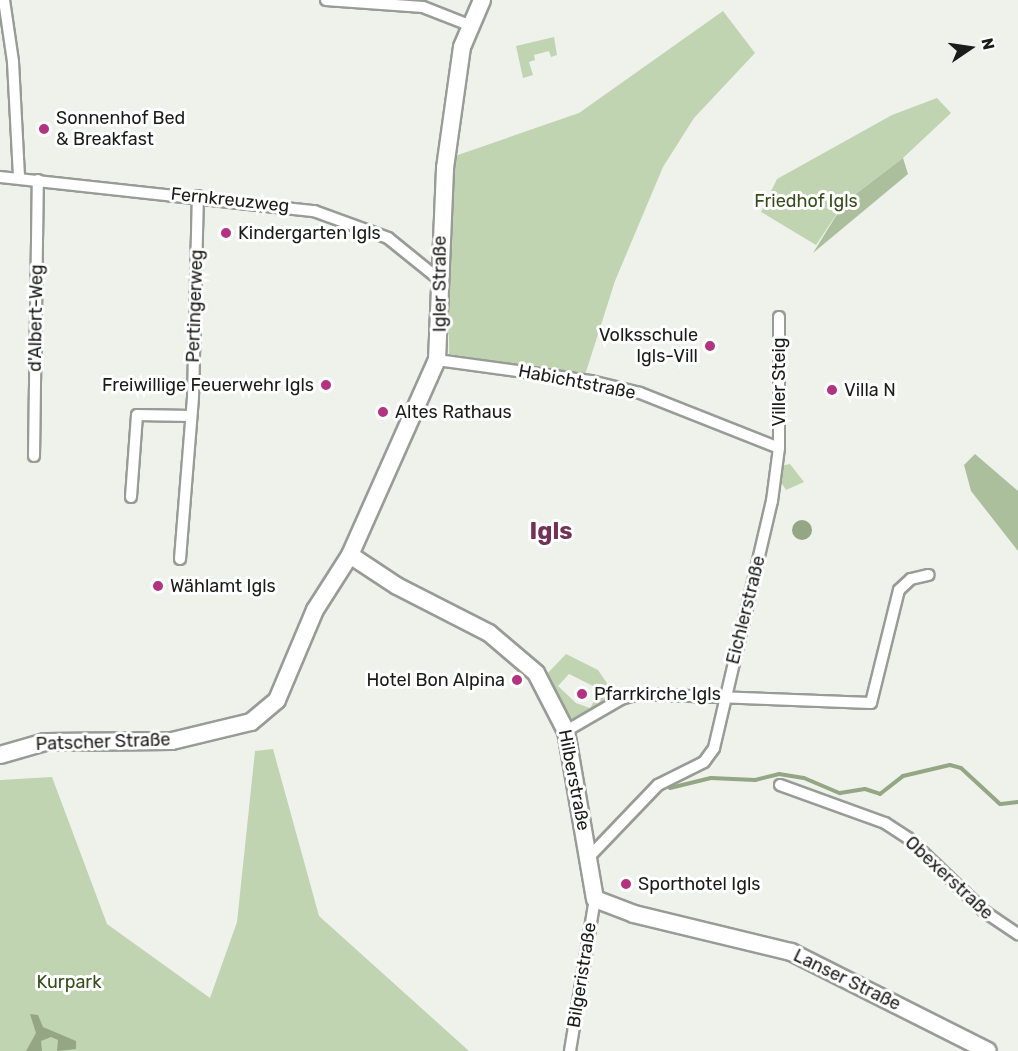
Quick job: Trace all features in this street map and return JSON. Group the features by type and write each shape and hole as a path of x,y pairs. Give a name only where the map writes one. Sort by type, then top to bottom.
{"main road":[{"name":"Igler Straße","path":"350,555 436,360 443,180 457,75 469,26 482,0"},
{"name":"Hilberstraße","path":"350,555 501,642 536,673 566,731 590,857 595,899"},
{"name":"Patscher Straße","path":"3,749 63,741 151,744 259,718 283,689 315,610 350,555"},
{"name":"Lanser Straße","path":"595,899 634,914 791,952 988,1051"}],"street":[{"path":"4,0 13,62 19,178"},
{"path":"326,0 423,7 469,26"},
{"name":"Fernkreuzweg","path":"0,177 296,207 354,223 401,246 440,280"},
{"name":"d'Albert-Weg","path":"34,456 38,180"},
{"name":"Pertingerweg","path":"180,559 191,417 198,196"},
{"name":"Viller Steig","path":"779,317 779,448"},
{"name":"Habichtstraße","path":"436,360 591,381 640,393 779,448"},
{"path":"131,497 137,415 191,417"},
{"name":"Eichlerstraße","path":"590,857 658,784 704,762 714,748 772,501 779,448"},
{"path":"566,731 628,696 725,696 871,703 899,590 910,579 929,575"},
{"name":"Obexerstraße","path":"780,785 900,833 989,915 1018,934"},
{"name":"Bilgeristraße","path":"570,1051 595,899"}],"green space":[{"path":"723,11 755,53 694,118 663,167 615,281 585,375 449,354 448,225 455,156 579,113"},
{"path":"554,37 557,55 551,57 549,51 534,55 535,60 529,62 533,75 523,78 516,46"},
{"name":"Friedhof Igls","path":"937,98 951,113 903,158 844,203 816,245 761,212 777,179 892,115"},
{"path":"790,464 804,482 786,490 779,479 780,466"},
{"path":"566,654 598,670 611,689 612,696 601,708 580,721 569,717 544,677","holes":["569,674 601,690 590,708 576,703 558,686"]},
{"name":"Kurpark","path":"273,749 319,916 469,1051 0,1051 0,780 52,777 107,924 210,998 237,922 255,751"}],"shaded area":[{"path":"903,158 908,174 813,253 844,203"},
{"path":"975,454 1018,491 1018,551 971,491 964,465"},
{"path":"802,520 809,523 812,530 809,537 802,540 795,537 792,530 795,523"},
{"path":"30,1014 38,1015 43,1027 76,1041 76,1049 57,1051 58,1040 51,1037 41,1041 42,1051 26,1051 36,1033"}],"waterway":[{"path":"670,788 711,778 755,780 779,774 804,778 840,793 865,789 880,794 903,776 950,765 961,768 1000,804"},
{"path":"1001,804 1018,802"}],"place":[{"name":"Sonnenhof Bed & Breakfast","path":"44,129"},
{"name":"Kindergarten Igls","path":"226,233"},
{"name":"Volksschule Igls-Vill","path":"710,346"},
{"name":"Freiwillige Feuerwehr Igls","path":"326,385"},
{"name":"Villa N","path":"832,390"},
{"name":"Altes Rathaus","path":"383,412"},
{"name":"Wählamt Igls","path":"158,586"},
{"name":"Hotel Bon Alpina","path":"517,680"},
{"name":"Pfarrkirche Igls","path":"582,694"},
{"name":"Sporthotel Igls","path":"626,884"}],"district":[{"name":"Igls","path":"551,532"}]}
